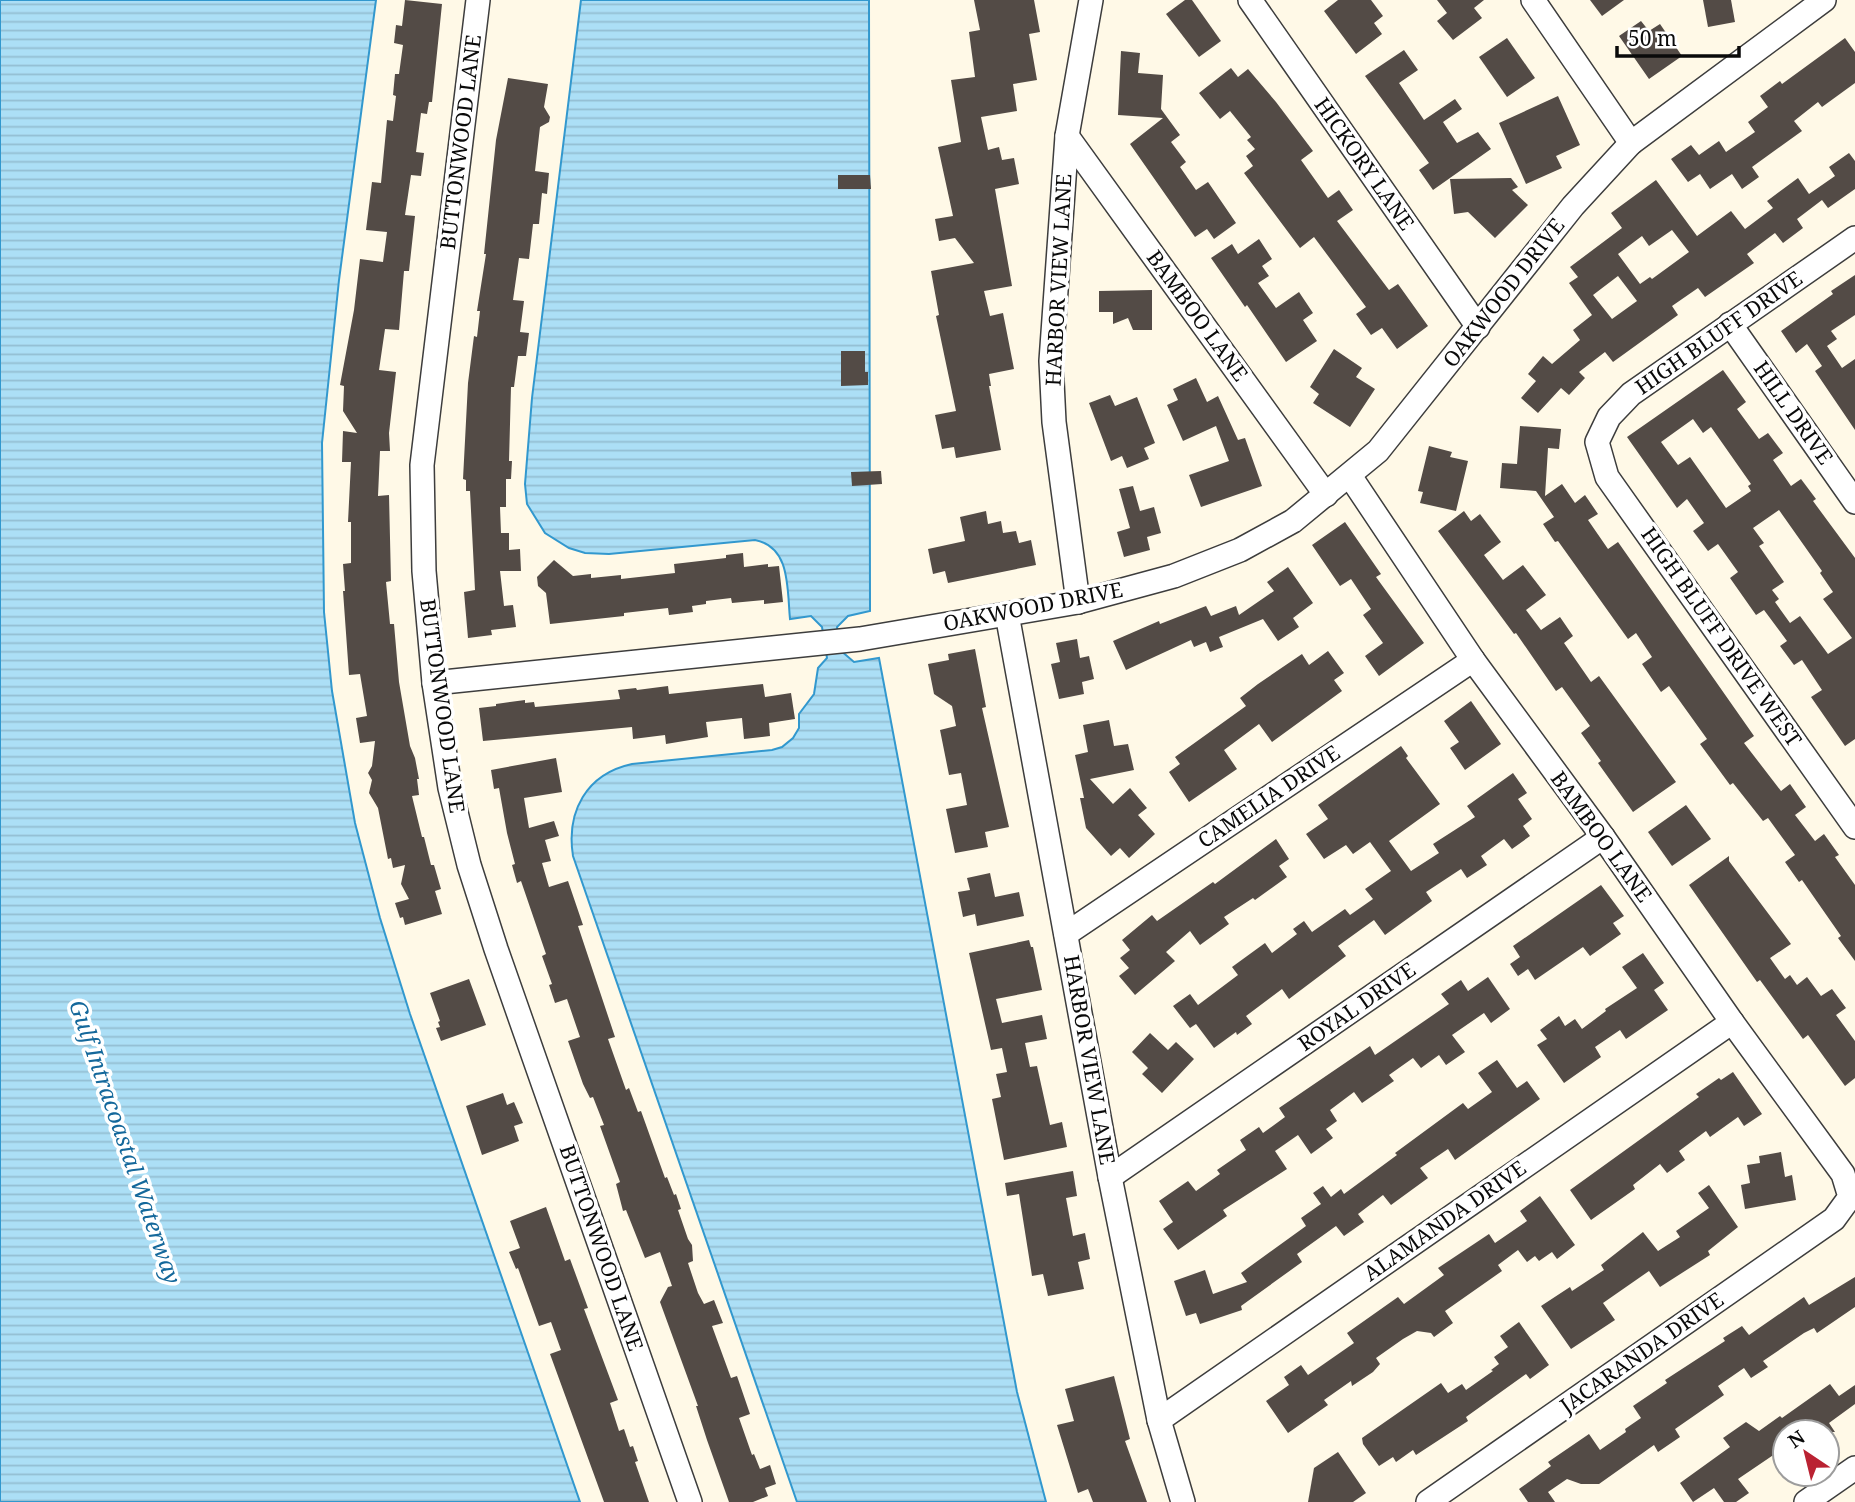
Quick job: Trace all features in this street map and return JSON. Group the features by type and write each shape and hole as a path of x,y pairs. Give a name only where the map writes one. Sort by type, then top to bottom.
{"street":[{"name":"BUTTONWOOD LANE","path":"478,0 422,465 424,571 434,683 450,788 469,864 500,962 690,1502"},
{"name":"HARBOR VIEW LANE","path":"1078,602 1054,422 1051,360 1067,136 1091,0"},
{"name":"HICKORY LANE","path":"1250,0 1478,327"},
{"path":"1533,0 1631,143"},
{"name":"OAKWOOD DRIVE","path":"434,683 860,639 1078,602 1174,576 1240,550 1293,521 1378,451 1573,206 1631,143 1817,2"},
{"name":"BAMBOO LANE","path":"1067,136 1326,495"},
{"name":"HIGH BLUFF DRIVE","path":"1597,442 1609,417 1631,394 1855,238"},
{"name":"HILL DRIVE","path":"1730,324 1855,502"},
{"name":"HIGH BLUFF DRIVE WEST","path":"1597,442 1607,477 1855,827"},
{"name":"BAMBOO LANE","path":"1350,476 1473,660 1603,836 1732,1023 1843,1174 1850,1197"},
{"name":"HARBOR VIEW LANE","path":"1007,614 1110,1177 1159,1420 1183,1502"},
{"name":"CAMELIA DRIVE","path":"1066,934 1473,660"},
{"name":"ROYAL DRIVE","path":"1110,1177 1603,836"},
{"name":"ALAMANDA DRIVE","path":"1159,1420 1732,1023"},
{"name":"JACARANDA DRIVE","path":"1428,1502 1835,1219 1850,1197"},
{"path":"1806,1502 1855,1468"}],"water":[{"name":"Gulf Intracoastal Waterway","path":"0,0 376,0 339,280 322,443 324,612 332,691 355,823 380,918 410,1014 580,1502 0,1502"},
{"path":"581,0 869,0 870,611 848,616 837,627 840,650 854,662 879,658 1017,1392 1046,1502 797,1502 573,856 576,810 591,786 602,776 632,764 782,747 793,738 799,728 799,714 814,694 818,668 827,658 822,627 811,616 790,619 785,571 775,551 767,544 755,540 609,554 585,553 569,548 545,533 527,504 525,484 532,398"}],"building":[{"path":"405,0 442,4 432,102 429,102 427,114 421,113 416,152 424,153 421,176 411,175 405,215 415,216 409,271 404,271 399,330 385,329 379,370 396,372 389,433 390,451 380,451 378,496 389,495 391,581 386,582 390,624 394,624 399,682 410,746 419,779 419,795 412,796 422,837 441,889 435,891 442,914 405,925 395,903 409,899 401,884 405,865 393,868 391,858 388,859 378,808 369,793 372,780 368,773 372,766 375,741 360,743 356,718 367,716 360,674 349,675 343,564 351,563 351,522 348,522 351,462 342,462 343,431 357,433 343,411 344,386 340,385 360,259 383,262 387,232 366,230 372,182 381,183 387,120 393,121 395,74 399,74 403,45 394,43 396,25 402,26"},
{"path":"974,0 1034,0 1040,32 1029,34 1037,80 1013,84 1017,111 981,117 988,150 999,147 1002,160 1014,158 1019,184 995,189 1012,286 984,291 990,316 1003,313 1014,369 989,374 1001,450 956,458 954,447 942,449 935,415 956,411 936,316 939,315 931,271 974,263 955,238 939,241 935,219 953,216 938,147 961,142 951,80 975,77 969,32 980,30"},
{"path":"1185,0 1192,0 1221,41 1199,57 1166,14"},
{"path":"1338,0 1371,0 1383,16 1374,23 1382,34 1356,54 1324,11"},
{"path":"1437,0 1484,0 1474,8 1482,18 1453,40 1437,21 1447,13"},
{"path":"1590,0 1624,0 1602,16"},
{"path":"1703,0 1731,0 1735,22 1708,27"},
{"path":"1641,21 1649,31 1660,24 1682,56 1649,79 1619,36"},
{"path":"1507,38 1535,78 1507,97 1479,57"},
{"path":"1845,38 1855,52 1855,83 1822,107 1818,102 1794,121 1802,131 1752,167 1759,177 1742,189 1732,174 1710,189 1700,174 1688,182 1671,159 1691,145 1699,155 1719,141 1726,152 1755,132 1748,122 1768,107 1760,96 1780,81 1782,84"},
{"path":"1404,50 1418,70 1399,83 1424,120 1455,99 1462,109 1443,122 1457,143 1478,132 1491,149 1433,190 1419,170 1429,163 1365,76"},
{"path":"1121,51 1140,53 1138,73 1163,75 1161,109 1180,135 1171,142 1186,162 1180,167 1196,190 1208,182 1236,223 1214,239 1207,229 1195,237 1130,144 1163,118 1118,115"},
{"path":"1231,68 1238,77 1248,69 1276,102 1313,151 1301,160 1328,198 1339,190 1353,210 1337,221 1389,290 1398,284 1428,326 1397,349 1382,328 1371,335 1356,314 1366,307 1314,237 1300,248 1244,173 1253,166 1246,156 1255,149 1247,140 1251,137 1230,111 1220,119 1199,93"},
{"path":"508,78 548,84 544,107 550,117 549,122 540,127 535,171 549,173 547,194 542,193 539,224 533,224 529,259 519,258 513,300 524,301 520,332 529,333 526,356 518,356 514,387 511,387 511,479 506,479 506,507 500,507 501,533 509,533 509,550 520,549 521,571 500,571 504,606 513,605 516,627 491,630 492,635 468,638 464,592 475,590 470,491 466,491 466,480 463,479 468,383 480,311 477,311 486,254 496,140"},
{"path":"1558,96 1580,145 1556,156 1562,168 1526,184 1499,123"},
{"path":"1849,153 1855,161 1855,189 1828,208 1822,200 1797,219 1803,228 1783,243 1775,233 1747,254 1754,263 1705,297 1698,288 1672,306 1678,315 1613,362 1605,352 1579,372 1585,378 1569,395 1561,388 1538,413 1521,398 1536,381 1528,374 1543,356 1552,364 1580,340 1573,330 1592,315 1569,283 1578,277 1570,267 1622,228 1611,213 1656,180 1697,236 1731,211 1745,229 1773,208 1767,201 1798,178 1809,194 1835,176 1829,167","holes":["1672,230 1689,252 1652,279 1650,277 1640,284 1618,254 1642,236 1649,246","1618,276 1637,301 1612,319 1593,295"]},
{"path":"838,175 870,175 871,189 838,189"},
{"path":"1511,178 1518,187 1512,190 1528,205 1495,238 1468,212 1454,214 1450,179"},
{"path":"1259,239 1272,259 1262,266 1269,276 1258,283 1276,308 1299,292 1313,313 1303,320 1317,341 1286,362 1211,258 1232,244 1238,254"},
{"path":"1855,275 1855,315 1831,331 1837,339 1827,346 1842,368 1855,359 1855,430 1815,371 1822,366 1807,344 1796,353 1781,331"},
{"path":"1152,290 1152,330 1133,330 1128,318 1113,324 1113,312 1099,312 1099,291"},
{"path":"1334,349 1362,368 1356,377 1375,389 1350,427 1313,403 1319,394 1310,387"},
{"path":"841,351 865,351 868,385 841,386"},
{"path":"1723,370 1746,402 1737,409 1759,439 1768,433 1783,453 1773,460 1791,486 1801,479 1816,499 1813,501 1855,558 1855,739 1845,746 1811,697 1822,690 1802,660 1794,665 1780,646 1787,641 1764,610 1756,615 1730,578 1738,572 1718,544 1708,551 1693,531 1704,523 1687,499 1677,508 1627,437","holes":["1693,419 1703,433 1711,427 1751,484 1748,486 1751,491 1726,508 1690,457 1678,465 1661,442","1779,510 1822,571 1820,573 1833,592 1823,599 1852,638 1828,654 1800,616 1790,623 1775,602 1779,599 1772,590 1784,582 1759,546 1764,543 1753,528"]},
{"path":"1196,378 1207,402 1218,396 1238,440 1245,438 1262,486 1201,507 1189,475 1229,461 1216,426 1183,441 1167,405 1178,400 1173,389"},
{"path":"1110,395 1115,406 1137,397 1155,443 1144,448 1149,459 1127,468 1122,456 1111,461 1089,403"},
{"path":"1520,426 1561,429 1559,449 1548,448 1545,496 1562,484 1575,503 1585,495 1598,514 1588,520 1608,549 1618,542 1754,736 1744,743 1781,791 1790,784 1806,807 1795,815 1815,841 1824,834 1839,855 1835,857 1855,885 1855,961 1802,880 1799,882 1785,862 1795,855 1768,818 1763,821 1733,783 1730,785 1700,744 1707,739 1669,686 1661,692 1642,664 1652,657 1636,633 1628,639 1558,541 1555,542 1543,524 1554,517 1536,491 1500,488 1502,463 1517,464"},
{"path":"1429,446 1452,452 1450,457 1468,461 1456,511 1420,503 1423,492 1418,491"},
{"path":"881,471 882,484 852,486 851,472"},
{"path":"1133,486 1140,511 1154,507 1161,533 1147,537 1150,550 1124,557 1117,532 1130,528 1119,489"},
{"path":"986,511 988,524 1001,521 1003,533 1016,531 1019,543 1031,540 1036,565 948,583 945,571 933,574 928,549 965,541 960,517"},
{"path":"1464,511 1471,521 1480,514 1501,542 1484,555 1503,580 1523,565 1546,595 1526,610 1541,630 1560,617 1573,636 1564,643 1591,682 1599,676 1676,782 1633,812 1598,763 1601,761 1581,733 1590,726 1562,687 1556,691 1516,633 1514,634 1438,531"},
{"path":"1345,522 1381,574 1376,577 1424,643 1379,676 1365,656 1383,643 1363,615 1371,609 1351,579 1340,586 1312,545"},
{"path":"743,553 744,567 768,564 768,567 779,566 783,602 764,604 764,600 732,603 731,598 692,606 693,612 669,615 668,608 550,624 546,593 538,586 537,577 554,560 573,576 591,574 591,578 621,575 621,579 675,573 674,564 726,558 726,555"},
{"path":"1288,567 1313,603 1293,618 1299,627 1278,641 1263,619 1219,637 1223,647 1210,652 1206,642 1194,647 1191,640 1126,670 1113,641 1159,621 1160,624 1206,606 1211,616 1236,606 1239,615 1274,591 1267,582"},
{"path":"1077,639 1080,658 1089,656 1094,679 1082,682 1084,694 1059,699 1051,664 1060,662 1056,643"},
{"path":"975,649 986,707 982,708 1009,827 985,832 988,847 955,853 946,809 967,805 961,773 949,775 940,730 956,726 952,706 934,694 928,664 949,660 948,654"},
{"path":"1328,651 1344,673 1334,680 1342,691 1272,742 1259,724 1224,750 1237,769 1189,802 1169,772 1180,764 1175,757 1246,706 1240,698 1258,684 1302,654 1309,665"},
{"path":"763,684 765,697 791,693 795,719 769,723 770,736 744,739 742,718 706,722 708,737 666,744 665,735 633,739 632,727 483,741 479,708 496,704 525,700 525,703 534,702 535,707 620,699 618,690 636,688 668,686 669,694"},
{"path":"1471,701 1501,744 1465,770 1450,748 1459,742 1444,721"},
{"path":"1109,720 1114,746 1128,744 1134,770 1090,779 1113,804 1130,788 1147,808 1138,815 1155,834 1129,858 1120,848 1111,856 1086,828 1080,798 1084,798 1075,755 1088,752 1083,725"},
{"path":"1401,746 1408,756 1406,758 1440,804 1389,841 1411,871 1439,853 1433,844 1475,817 1467,806 1513,773 1527,793 1518,799 1532,819 1523,826 1530,836 1512,849 1504,839 1481,856 1487,865 1467,878 1461,869 1426,892 1432,901 1385,935 1374,920 1338,946 1346,956 1289,999 1282,989 1246,1016 1252,1024 1214,1048 1196,1024 1190,1028 1173,1006 1190,994 1198,1005 1238,975 1232,967 1265,943 1272,953 1297,934 1293,929 1304,921 1312,932 1345,909 1350,915 1373,899 1365,889 1391,871 1370,842 1353,854 1346,845 1324,859 1306,834 1328,819 1318,805"},
{"path":"556,758 562,792 524,798 529,828 554,821 559,836 545,840 551,861 542,863 549,887 568,881 583,925 578,926 615,1037 608,1039 626,1090 629,1088 638,1112 641,1111 665,1178 667,1177 674,1195 676,1194 681,1209 678,1210 692,1245 693,1261 688,1263 698,1293 704,1304 714,1300 723,1323 712,1326 731,1378 737,1376 750,1414 739,1418 752,1455 754,1454 760,1469 770,1465 776,1484 765,1488 768,1496 753,1502 729,1502 660,1302 668,1287 672,1286 660,1252 645,1258 626,1210 623,1211 616,1184 620,1182 600,1126 604,1125 593,1097 590,1098 583,1084 568,1041 580,1037 567,999 555,1003 549,985 552,984 542,956 546,954 521,881 517,883 512,865 515,864 499,788 494,789 491,770"},
{"path":"1686,805 1711,839 1672,866 1648,832"},
{"path":"1276,839 1289,859 1279,866 1287,877 1255,900 1253,898 1224,917 1229,924 1200,945 1190,931 1166,952 1175,961 1135,995 1119,976 1129,968 1120,958 1130,950 1122,940 1152,915 1157,921 1213,882 1215,884"},
{"path":"1729,856 1729,861 1791,944 1770,958 1785,979 1790,975 1797,985 1807,977 1821,996 1832,989 1846,1008 1836,1015 1855,1041 1855,1078 1845,1086 1808,1035 1803,1039 1760,980 1757,982 1689,885"},
{"path":"990,873 995,897 1019,892 1024,916 977,926 975,914 963,917 958,892 970,890 967,878"},
{"path":"1601,885 1624,916 1613,923 1621,934 1590,956 1583,947 1535,980 1528,969 1518,976 1510,964 1520,957 1513,946"},
{"path":"1029,940 1033,947 1042,990 996,999 1002,1023 1042,1015 1047,1039 1025,1043 1030,1067 1037,1066 1050,1125 1062,1122 1067,1147 1004,1160 992,1099 1001,1097 996,1074 1007,1072 1002,1048 991,1050 969,953"},
{"path":"1643,953 1664,983 1654,990 1668,1010 1626,1039 1620,1030 1595,1047 1601,1057 1564,1083 1537,1045 1547,1039 1540,1030 1559,1016 1565,1026 1575,1019 1582,1029 1606,1011 1605,1009 1637,988 1622,967"},
{"path":"1488,977 1510,1009 1491,1023 1484,1013 1452,1035 1465,1052 1446,1065 1439,1055 1421,1068 1413,1058 1389,1075 1394,1081 1362,1103 1354,1092 1330,1110 1337,1121 1326,1129 1333,1138 1311,1154 1298,1135 1275,1151 1287,1169 1223,1210 1227,1216 1178,1250 1163,1229 1173,1222 1159,1201 1188,1181 1196,1191 1220,1174 1217,1170 1246,1150 1240,1140 1259,1127 1263,1133 1285,1117 1279,1108 1370,1046 1375,1055 1449,1004 1441,994 1461,980 1468,991"},
{"path":"469,979 486,1025 441,1041 436,1028 440,1027 440,1021 430,993"},
{"path":"1150,1033 1168,1050 1176,1042 1194,1059 1162,1093 1142,1074 1148,1068 1132,1052"},
{"path":"1497,1060 1517,1088 1527,1081 1540,1099 1455,1160 1448,1149 1420,1168 1428,1178 1391,1205 1383,1195 1358,1214 1364,1222 1344,1236 1336,1226 1297,1254 1302,1262 1241,1306 1242,1310 1200,1324 1196,1313 1186,1316 1174,1281 1205,1270 1213,1294 1247,1282 1241,1273 1306,1226 1301,1218 1321,1204 1313,1193 1323,1186 1331,1197 1341,1189 1344,1194 1463,1103 1468,1109 1492,1092 1478,1073"},
{"path":"1733,1072 1762,1114 1744,1126 1738,1117 1710,1137 1706,1131 1679,1151 1685,1160 1667,1173 1660,1164 1633,1185 1635,1189 1591,1220 1570,1190 1699,1097 1696,1094"},
{"path":"503,1093 507,1105 514,1102 523,1123 514,1126 519,1141 482,1155 466,1106"},
{"path":"1781,1152 1785,1177 1792,1175 1796,1200 1745,1209 1741,1185 1750,1183 1747,1165 1760,1163 1759,1156"},
{"path":"1073,1171 1077,1196 1066,1198 1073,1236 1085,1233 1090,1259 1078,1262 1084,1289 1048,1296 1043,1274 1032,1276 1019,1194 1007,1196 1005,1183"},
{"path":"1709,1185 1738,1227 1708,1251 1710,1255 1660,1287 1649,1271 1603,1303 1615,1320 1571,1349 1541,1306 1570,1287 1572,1291 1604,1270 1601,1265 1643,1232 1658,1251 1680,1237 1676,1231 1709,1208 1698,1193"},
{"path":"1540,1196 1575,1245 1557,1259 1552,1252 1539,1261 1535,1256 1527,1262 1518,1250 1498,1265 1502,1271 1445,1311 1453,1323 1434,1337 1431,1333 1417,1331 1403,1339 1376,1358 1380,1364 1373,1372 1352,1386 1351,1381 1324,1400 1328,1405 1288,1433 1266,1401 1289,1385 1284,1377 1301,1365 1308,1375 1354,1343 1347,1333 1398,1297 1404,1304 1444,1275 1438,1268 1489,1234 1495,1243 1527,1221 1520,1211"},
{"path":"546,1207 565,1261 570,1259 588,1308 584,1309 618,1400 610,1403 619,1431 624,1429 630,1447 633,1446 638,1461 635,1462 649,1502 604,1502 550,1354 561,1350 551,1322 539,1326 518,1268 516,1269 509,1252 520,1248 510,1221"},
{"path":"1855,1277 1855,1307 1817,1333 1814,1328 1804,1333 1763,1361 1768,1367 1751,1378 1744,1368 1718,1386 1724,1395 1675,1429 1680,1437 1658,1452 1654,1445 1599,1484 1581,1484 1567,1479 1548,1492 1555,1502 1528,1502 1519,1489 1551,1466 1548,1462 1589,1434 1600,1450 1626,1432 1625,1429 1641,1418 1633,1406 1742,1326 1749,1335 1804,1297 1809,1305"},
{"path":"1519,1322 1549,1365 1530,1379 1526,1374 1466,1417 1468,1421 1416,1455 1413,1450 1396,1462 1393,1457 1379,1466 1363,1444 1362,1438 1441,1383 1448,1393 1462,1384 1466,1390 1493,1371 1491,1370 1499,1364 1494,1357 1508,1347 1500,1336"},
{"path":"1114,1376 1130,1439 1125,1441 1147,1502 1093,1502 1088,1489 1078,1493 1057,1425 1074,1421 1065,1389"},
{"path":"1830,1384 1839,1396 1855,1385 1855,1404 1836,1418 1782,1418"},
{"path":"1746,1422 1759,1431 1771,1422 1771,1457 1738,1479 1749,1493 1736,1502 1724,1502 1714,1488 1693,1502 1680,1483 1730,1447 1723,1438"},
{"path":"1338,1452 1366,1493 1353,1502 1308,1502 1314,1468"}]}
